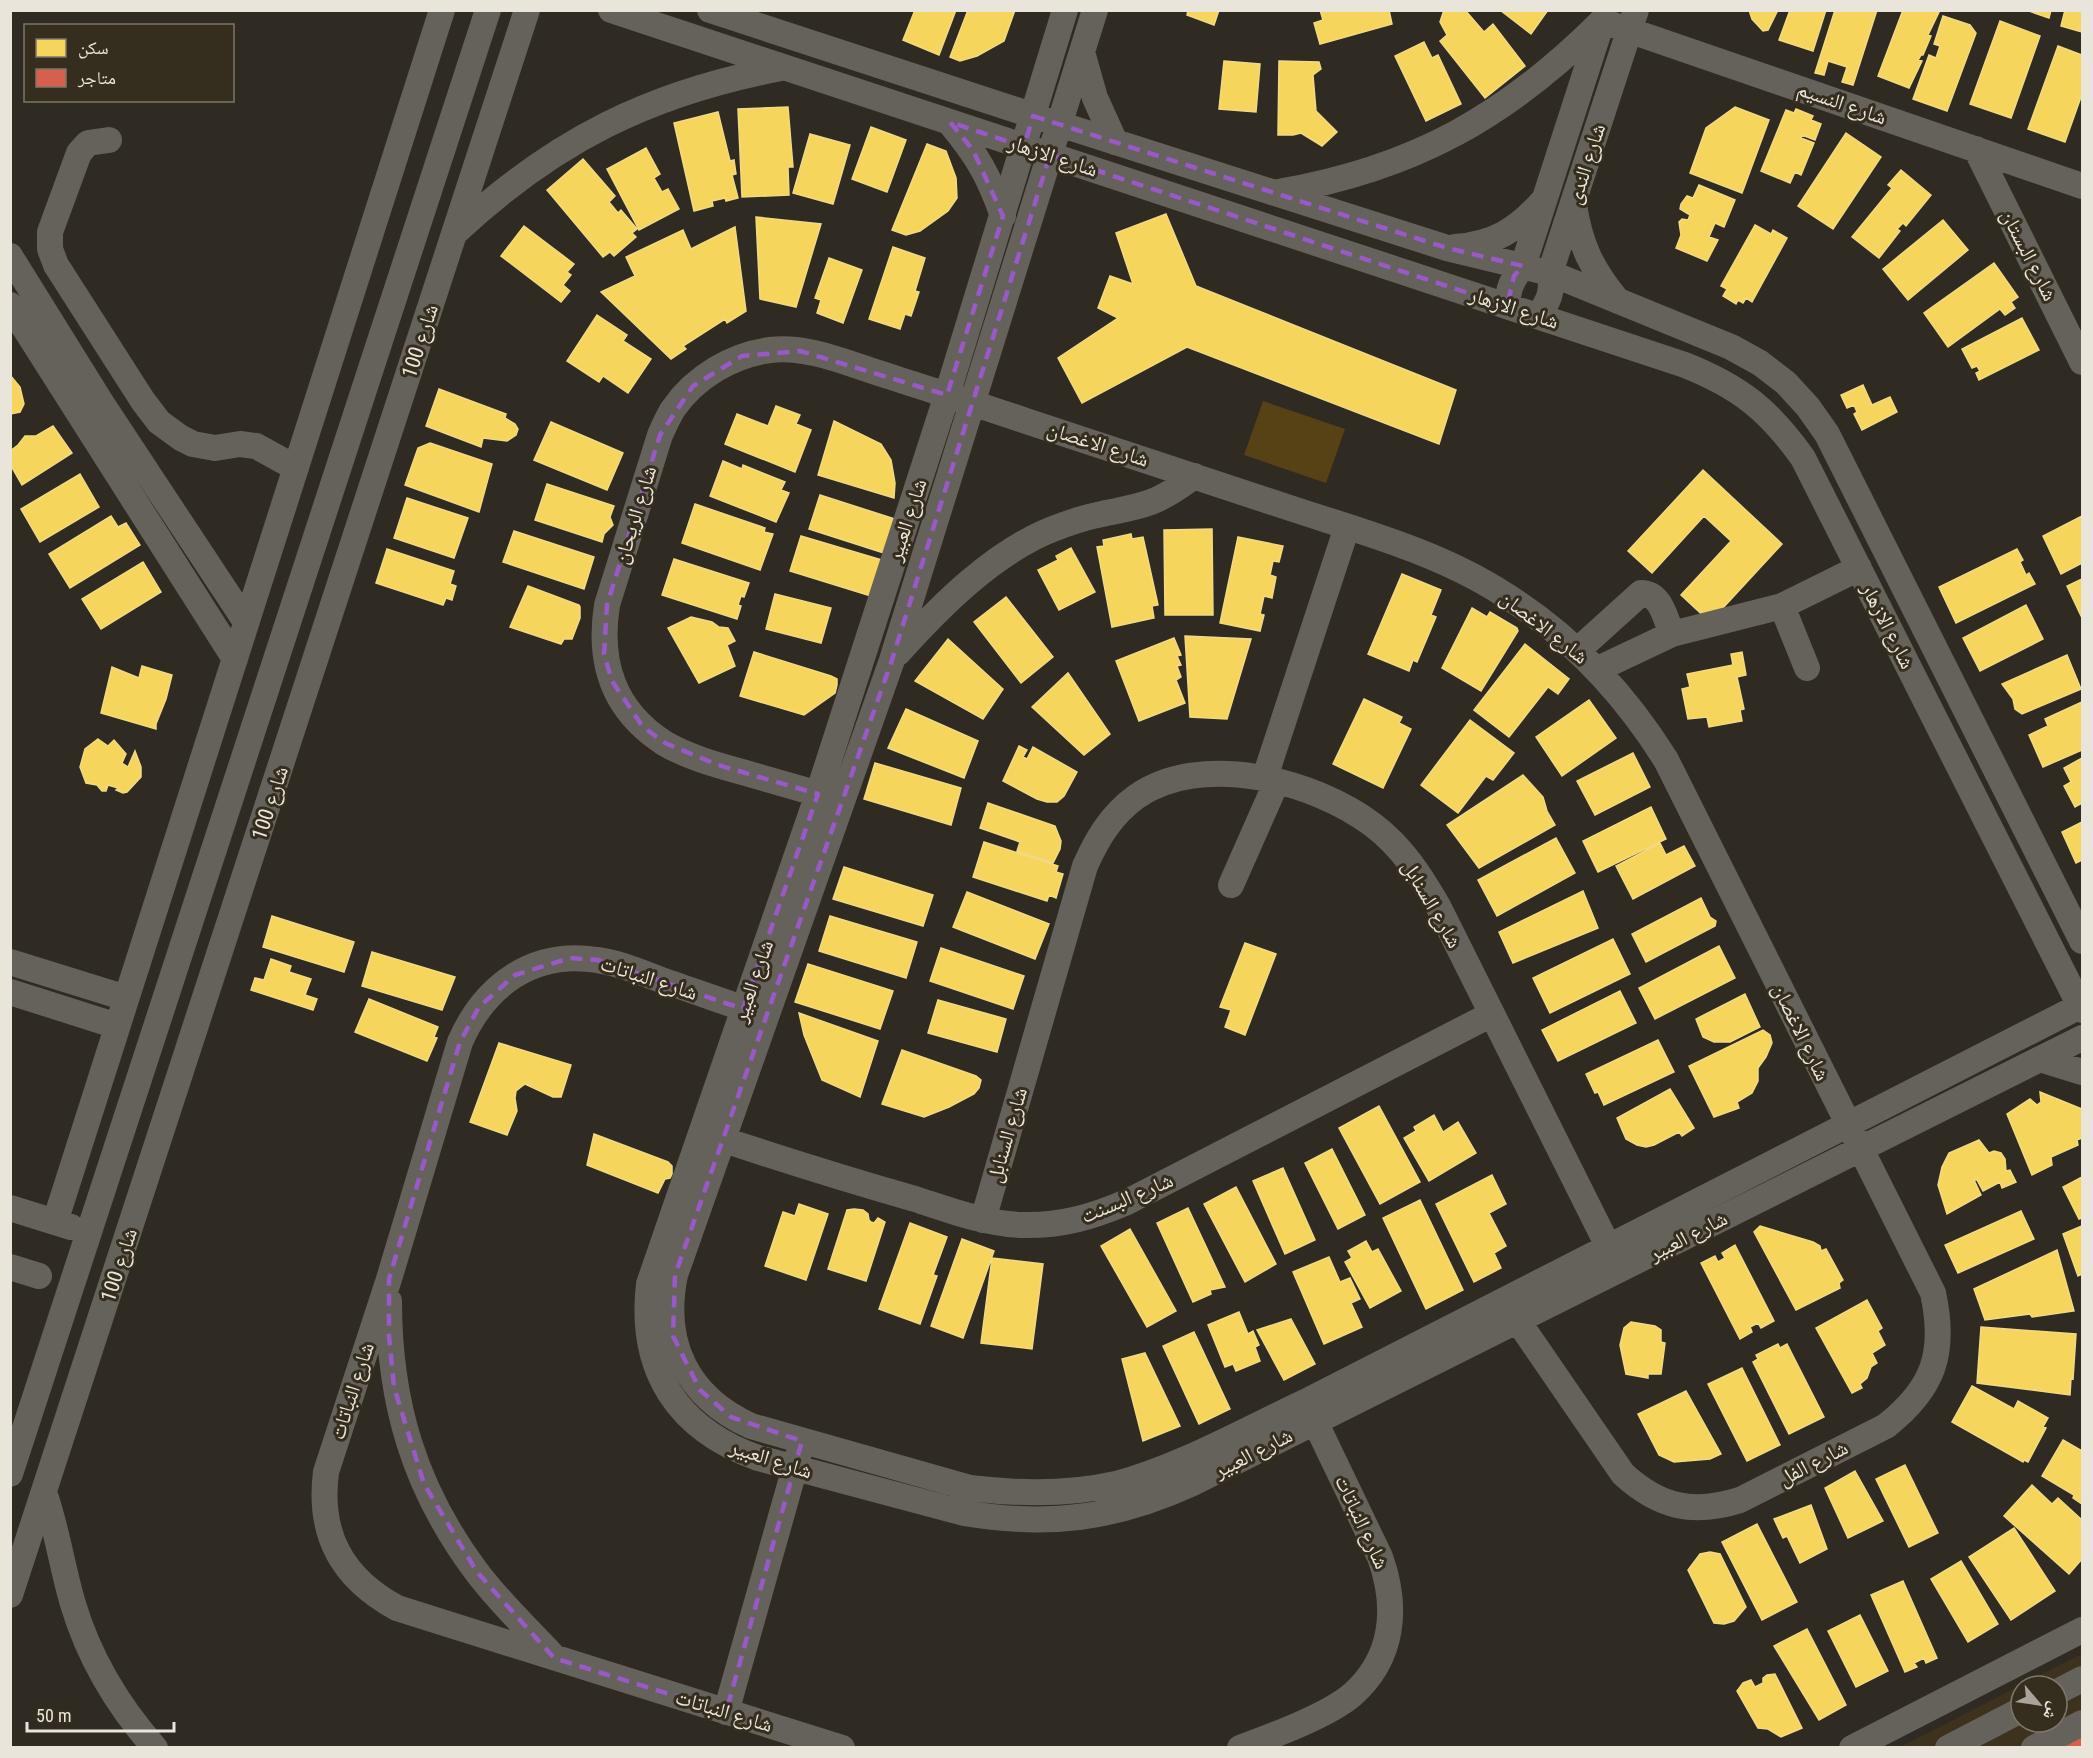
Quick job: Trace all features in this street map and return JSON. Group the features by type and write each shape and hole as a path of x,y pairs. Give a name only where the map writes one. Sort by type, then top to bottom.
{"street":[{"path":"55,1222 442,10"},
{"name":"شارع 100","path":"10,1474 488,10"},
{"name":"شارع 100","path":"10,1594 527,10"},
{"name":"شارع الازهار","path":"611,10 1685,365 1714,376 1740,392 1764,411 1785,433 1803,458 2082,1007"},
{"name":"شارع الازهار","path":"710,10 1447,248 1550,273 1741,352 1760,363 1786,383 1808,407 1827,434 2082,940"},
{"path":"771,10 798,39"},
{"name":"شارع العبير","path":"1065,10 947,395 830,797 712,1136 650,1284 647,1317 654,1358 663,1382 676,1403 693,1422 713,1438 735,1450 964,1513 1020,1520 1064,1520 1098,1516 1130,1508 1162,1497 1608,1246 2082,1007"},
{"name":"شارع العبير","path":"830,797 892,660 1095,10"},
{"path":"1275,193 1321,185 1366,172 1453,135 1494,111 1533,84 1569,54 1604,16"},
{"name":"شارع النسيم","path":"1604,16 1633,20 1976,149 2082,186"},
{"name":"شارع الندى","path":"1507,306 1508,290 1514,276 1523,266 1604,16"},
{"name":"شارع الندى","path":"1539,316 1548,303 1552,288 1550,273 1633,20"},
{"path":"1082,52 1095,98 1115,142"},
{"path":"455,233 485,205 552,155 625,115 703,86 784,68"},
{"path":"456,110 492,122"},
{"path":"950,122 978,158 991,182 1003,216"},
{"path":"109,140 88,143 80,149 50,232 52,257 132,384 159,422 181,438 206,448 240,444 256,446 296,468"},
{"name":"شارع البستان","path":"1976,149 2082,362"},
{"path":"1447,248 1475,245 1502,236 1526,220 1545,200"},
{"path":"1574,202 1578,230 1587,256 1600,280 1618,302"},
{"path":"10,256 46,313 96,410 235,659"},
{"path":"46,313 76,297"},
{"path":"10,305 96,410 246,622"},
{"name":"شارع الريحان","path":"830,797 718,765 665,743 643,727 625,705 612,681 604,654 603,629 607,604 660,435 673,409 693,386 716,368 742,356 771,350 800,351 829,358 973,403"},
{"path":"96,410 132,384"},
{"name":"شارع الاغصان","path":"973,403 1347,527 1463,571 1504,594 1543,620 1598,669 1646,728 1666,760 1860,1149"},
{"path":"892,660 952,597 1022,544 1056,528 1083,519 1153,502 1174,491 1194,476"},
{"path":"1231,885 1271,779 1347,527"},
{"path":"1598,669 1672,634 1782,606 1859,568"},
{"path":"1578,650 1641,593 1649,593 1656,598 1672,634"},
{"path":"1782,606 1807,668"},
{"name":"شارع السنابل","path":"983,1220 1085,866 1097,839 1114,816 1136,796 1162,783 1190,775 1219,774 1271,779 1343,806 1372,825 1399,848 1420,875 1620,1270"},
{"name":"شارع النباتات","path":"755,1012 598,960 570,958 541,963 515,975 479,1007 460,1042 389,1279 326,1472 323,1495 325,1519 332,1542 343,1563 358,1582 376,1597 398,1608 842,1748"},
{"path":"10,962 126,998"},
{"path":"10,992 117,1026"},
{"name":"شارع البسنت","path":"712,1136 983,1220 1020,1225 1057,1224 1093,1216 1127,1202 1492,1014"},
{"name":"شارع العبير","path":"712,1136 670,1295 673,1336 688,1374 700,1390 714,1405 731,1417 750,1426 802,1442 970,1488 1043,1493 1080,1490 1151,1473 1310,1412 1518,1321 2082,1038"},
{"path":"2040,1059 2082,1072"},
{"name":"شارع الفل","path":"1518,1321 1623,1474 1637,1487 1669,1503 1686,1507 1704,1508 1740,1500 1886,1426 1906,1410 1922,1390 1933,1368 1939,1343 1939,1317 1933,1293 1860,1149"},
{"path":"10,1208 89,1233"},
{"path":"10,1268 39,1276"},
{"path":"389,1279 389,1336 394,1387 406,1437 424,1484 448,1530 477,1572 554,1658"},
{"name":"شارع النباتات","path":"1240,1748 1268,1738 1334,1707 1352,1695 1378,1661 1391,1620 1388,1577 1310,1412"},
{"path":"726,1712 802,1442"},
{"path":"44,1492 58,1535 73,1603 89,1647 110,1689 155,1748"},
{"path":"1865,1744 2082,1630"},
{"path":"1948,1748 2009,1716"},
{"path":"2034,1748 2082,1723"}],"highlighted area":[{"path":"1033,116 1447,248 1523,266 1514,276 1507,306 1050,155 892,660 675,1275 673,1336 700,1390 731,1417 802,1441 726,1712 554,1658 510,1610 477,1572 424,1484 394,1387 389,1336 389,1279 460,1042 479,1007 515,975 570,958 598,960 743,1009 818,794 718,765 665,743 643,727 612,681 604,654 607,605 660,435 693,386 742,356 800,351 947,395 1003,216 973,150 950,122 1024,147"}],"shaded area":[{"path":"1263,401 1345,429 1326,483 1244,455"},
{"path":"2082,1654 2082,1747 1900,1747 2009,1691 2009,1734 2069,1734 2069,1674 2043,1674"}],"building: سكن":[{"path":"915,10 956,10 939,55 903,40"},
{"path":"968,10 1015,10 1004,41 977,56 960,61 950,57"},
{"path":"1188,10 1219,10 1214,25 1187,15"},
{"path":"1320,10 1389,10 1392,24 1320,44 1314,23 1323,20"},
{"path":"1444,10 1465,10 1484,32 1493,24 1525,66 1485,98 1440,41 1447,35 1440,22"},
{"path":"1500,10 1548,10 1531,34"},
{"path":"1749,10 1775,10 1777,12 1768,30 1763,31 1752,19"},
{"path":"1790,10 1826,10 1813,51 1779,40"},
{"path":"1835,10 1877,10 1853,85 1842,82 1847,67 1828,61 1824,75 1815,73"},
{"path":"1903,10 1940,10 1928,35 1931,36 1923,55 1918,60 1922,61 1909,88 1878,76"},
{"path":"2026,10 2051,10 2049,18"},
{"path":"2065,10 2082,10 2082,32 2061,26"},
{"path":"1943,16 1970,25 1976,33 1947,111 1913,99 1929,55 1936,58 1940,46 1934,44"},
{"path":"2000,21 2040,36 2011,118 1970,104"},
{"path":"1424,42 1432,58 1438,55 1461,104 1426,121 1395,56"},
{"path":"2058,46 2082,55 2082,94 2065,142 2028,129"},
{"path":"1224,61 1260,64 1256,112 1219,109"},
{"path":"1279,61 1319,62 1321,69 1313,75 1316,111 1337,132 1322,146 1301,133 1278,135"},
{"path":"788,107 793,167 788,167 789,195 742,197 738,109"},
{"path":"1735,107 1769,120 1742,193 1690,173 1706,128"},
{"path":"1796,109 1813,116 1811,120 1821,124 1815,140 1802,135 1801,138 1814,143 1801,175 1795,172 1790,183 1761,171 1786,110 1794,113"},
{"path":"718,112 730,161 734,160 736,174 732,175 738,198 712,201 713,206 694,211 674,123"},
{"path":"871,127 906,140 887,192 852,179"},
{"path":"1846,133 1881,157 1833,229 1798,206"},
{"path":"810,134 850,145 833,204 793,193"},
{"path":"927,144 946,151 956,178 957,198 948,211 920,231 906,235 892,230"},
{"path":"646,148 660,174 654,178 662,192 668,189 679,209 639,230 607,169"},
{"path":"583,159 615,196 609,202 618,213 621,210 637,229 632,233 636,237 614,256 610,252 603,257 547,190"},
{"path":"1901,170 1931,195 1906,226 1903,223 1897,229 1900,231 1879,258 1852,237 1892,188 1888,185"},
{"path":"1699,185 1735,200 1724,227 1715,223 1709,237 1718,240 1707,261 1676,248 1681,235 1679,222 1682,219 1688,220 1690,215 1680,209 1681,204 1687,196 1693,198"},
{"path":"1166,214 1196,286 1456,390 1439,444 1187,347 1082,403 1058,358 1118,318 1098,308 1110,276 1133,284 1116,233"},
{"path":"756,217 821,224 796,307 760,299"},
{"path":"1943,220 1968,250 1908,300 1883,269"},
{"path":"1755,225 1771,234 1773,230 1787,238 1752,302 1746,298 1743,303 1738,300 1736,304 1723,296 1727,289 1721,286"},
{"path":"524,226 574,264 567,272 571,275 563,285 570,291 561,302 501,256"},
{"path":"735,227 746,311 727,323 725,319 683,346 686,349 671,359 601,292 635,276 626,257 683,230 691,249"},
{"path":"893,247 925,258 915,291 919,292 911,316 905,314 900,329 869,319"},
{"path":"829,258 862,270 843,323 817,313 821,300 815,298"},
{"path":"1994,263 2018,297 2011,302 2015,308 2005,315 2000,309 1948,347 1924,313"},
{"path":"597,315 627,335 623,341 651,359 628,393 603,376 599,382 567,361"},
{"path":"2022,318 2039,350 1979,380 1976,373 1980,371 1977,366 1972,368 1962,349"},
{"path":"10,375 20,387 24,404 20,412 10,414"},
{"path":"1863,385 1872,405 1890,397 1897,412 1862,430 1854,414 1857,412 1854,405 1847,408 1841,395"},
{"path":"439,389 506,414 505,418 515,424 518,429 516,435 507,441 483,438 481,447 426,426"},
{"path":"776,406 800,415 796,424 811,430 795,472 725,444 737,414 768,426"},
{"path":"834,421 881,444 891,460 895,483 894,498 818,475"},
{"path":"551,422 623,453 607,490 534,460"},
{"path":"53,426 72,453 22,485 10,464 10,451 25,436 36,436"},
{"path":"430,443 492,464 479,512 405,485 418,448"},
{"path":"723,461 742,469 743,465 785,482 781,490 789,493 776,522 710,496"},
{"path":"1703,470 1782,544 1710,622 1681,595 1731,541 1704,516 1652,573 1628,551"},
{"path":"80,474 99,507 40,542 21,509"},
{"path":"547,484 614,506 610,517 613,525 604,534 602,542 535,520"},
{"path":"820,495 898,520 887,554 809,529"},
{"path":"407,498 468,518 454,558 394,538"},
{"path":"695,504 765,528 764,532 773,534 760,570 682,543"},
{"path":"111,516 118,527 126,523 140,545 70,588 49,554"},
{"path":"2082,516 2082,563 2061,574 2043,536"},
{"path":"1212,529 1213,615 1165,615 1164,530"},
{"path":"514,531 594,557 584,589 503,562"},
{"path":"1131,534 1132,539 1143,537 1158,605 1152,606 1154,618 1112,627 1097,547 1104,546 1103,540"},
{"path":"801,536 882,560 871,596 790,571"},
{"path":"1238,537 1283,546 1279,562 1273,561 1270,575 1276,577 1272,598 1264,596 1260,614 1264,615 1260,631 1220,623"},
{"path":"1071,548 1095,592 1059,610 1038,570 1058,560 1056,556"},
{"path":"387,549 454,571 450,584 456,586 452,600 446,598 443,605 376,583"},
{"path":"2017,549 2023,560 2020,562 2026,575 2029,573 2035,584 1956,623 1939,587"},
{"path":"674,559 749,583 738,605 741,606 737,619 662,595"},
{"path":"143,562 161,592 101,629 82,599"},
{"path":"1402,574 1441,590 1431,615 1436,617 1417,662 1413,660 1409,671 1368,654"},
{"path":"2082,579 2082,618 2067,586"},
{"path":"528,586 579,605 580,618 572,639 564,639 561,644 510,627"},
{"path":"775,594 831,608 821,643 766,629"},
{"path":"1006,597 1053,657 1021,683 974,622"},
{"path":"2026,605 2043,639 1980,671 1963,638"},
{"path":"1472,608 1487,617 1490,612 1517,628 1518,631 1481,691 1442,668"},
{"path":"691,617 728,628 735,641 727,645 735,666 699,683 668,628"},
{"path":"1185,636 1251,639 1227,719 1190,717"},
{"path":"1174,638 1181,655 1177,656 1181,665 1177,666 1181,677 1176,680 1185,703 1139,721 1116,661"},
{"path":"948,639 1003,689 983,719 915,681"},
{"path":"1525,644 1569,679 1558,694 1548,687 1509,737 1474,710"},
{"path":"754,652 837,679 835,693 804,715 740,696"},
{"path":"1742,652 1746,675 1737,677 1744,709 1740,710 1742,721 1709,727 1707,717 1688,719 1682,689 1690,687 1687,674 1733,665 1731,654"},
{"path":"2067,655 2081,689 2022,714 2015,709 2013,699 2002,684"},
{"path":"142,666 172,675 156,729 101,713 112,667 139,678"},
{"path":"1068,673 1110,734 1084,755 1032,707"},
{"path":"1364,699 1402,717 1399,723 1411,729 1383,788 1333,764"},
{"path":"1589,700 1616,738 1562,776 1536,737"},
{"path":"2082,702 2082,750 2043,767 2029,735 2048,726 2045,719"},
{"path":"906,709 978,741 964,778 888,748"},
{"path":"1470,720 1514,753 1493,780 1486,776 1458,813 1421,785"},
{"path":"98,739 108,746 114,740 126,754 122,763 128,767 135,751 141,767 141,777 127,792 123,793 116,790 118,788 108,785 106,791 102,791 97,785 86,783 80,767 85,749"},
{"path":"1019,746 1027,750 1023,757 1027,759 1033,747 1077,772 1064,796 1057,802 1037,799 1003,781"},
{"path":"1633,753 1650,787 1595,815 1577,781"},
{"path":"2082,758 2082,803 2075,807 2064,786 2071,782 2064,768"},
{"path":"875,763 961,788 951,825 864,799"},
{"path":"1523,775 1543,797 1547,811 1555,825 1479,868 1447,825"},
{"path":"988,803 1055,826 1061,841 1053,863 1017,851 1020,842 980,828"},
{"path":"1651,807 1666,839 1598,872 1583,841"},
{"path":"2082,822 2082,860 2076,863 2062,832"},
{"path":"1556,838 1575,873 1497,916 1478,880"},
{"path":"984,842 1058,866 1056,872 1063,874 1056,898 1049,895 1047,901 973,877"},
{"path":"1660,843 1666,855 1684,846 1695,866 1633,899 1616,866"},
{"path":"844,867 933,895 923,926 833,899"},
{"path":"1583,891 1598,928 1513,963 1499,932"},
{"path":"967,892 1049,924 1035,959 953,927"},
{"path":"1701,898 1710,917 1716,921 1715,926 1646,962 1632,934"},
{"path":"272,916 354,942 344,972 263,947"},
{"path":"830,916 917,942 906,978 819,951"},
{"path":"1613,939 1630,974 1550,1013 1533,978"},
{"path":"1245,943 1276,954 1245,1035 1225,1027 1231,1010 1220,1007"},
{"path":"1719,946 1735,978 1655,1019 1639,988"},
{"path":"941,948 1024,976 1013,1009 930,981"},
{"path":"372,952 455,977 442,1010 362,986"},
{"path":"271,959 291,966 289,972 311,979 305,995 317,999 313,1010 251,990 255,978 264,980"},
{"path":"808,964 893,991 880,1029 795,1002"},
{"path":"1620,991 1636,1023 1558,1061 1542,1030"},
{"path":"1745,994 1760,1027 1730,1042 1714,1042 1703,1037 1696,1019"},
{"path":"369,999 438,1027 434,1037 437,1038 427,1061 355,1032"},
{"path":"938,1000 1006,1019 997,1052 928,1033"},
{"path":"799,1013 878,1041 860,1097 822,1080 804,1035"},
{"path":"1763,1030 1770,1035 1772,1043 1758,1068 1758,1081 1752,1093 1737,1102 1739,1108 1714,1117 1689,1066"},
{"path":"1658,1040 1674,1072 1604,1105 1586,1074"},
{"path":"499,1043 571,1065 561,1097 553,1097 525,1084 516,1091 517,1111 507,1135 470,1122"},
{"path":"902,1050 976,1076 981,1080 979,1088 974,1094 924,1117 882,1104"},
{"path":"1670,1089 1694,1128 1682,1136 1679,1132 1646,1147 1626,1139 1617,1118"},
{"path":"2040,1092 2082,1109 2082,1138 2077,1140 2078,1145 2051,1157 2052,1165 2032,1175 2007,1114 2030,1099 2037,1105 2041,1102"},
{"path":"1379,1106 1420,1182 1380,1204 1339,1128"},
{"path":"1434,1115 1443,1132 1458,1122 1476,1153 1429,1181 1404,1138 1416,1131 1414,1127"},
{"path":"594,1134 668,1162 672,1166 670,1178 665,1179 658,1193 587,1165"},
{"path":"1979,1140 1989,1153 1994,1151 2001,1153 2005,1159 2006,1171 2010,1170 2016,1182 2002,1188 2000,1182 1983,1191 1977,1180 1974,1180 1981,1195 1947,1214 1938,1185 1942,1167 1949,1153"},
{"path":"1332,1149 1365,1215 1338,1229 1305,1163"},
{"path":"1283,1168 1315,1240 1285,1254 1253,1181"},
{"path":"1492,1175 1506,1204 1489,1213 1506,1246 1494,1253 1501,1268 1474,1282 1436,1204"},
{"path":"2082,1177 2082,1218 2079,1219 2063,1187"},
{"path":"1236,1187 1276,1264 1245,1282 1204,1204"},
{"path":"1420,1200 1463,1290 1426,1309 1383,1218"},
{"path":"799,1204 828,1214 806,1280 765,1266 783,1212 795,1216"},
{"path":"1188,1208 1225,1287 1210,1290 1211,1294 1193,1302 1157,1223"},
{"path":"847,1210 863,1210 868,1214 871,1222 874,1223 878,1218 885,1222 866,1281 828,1269"},
{"path":"2021,1211 2034,1239 1958,1273 1945,1245"},
{"path":"910,1223 947,1237 933,1275 937,1276 920,1324 879,1309"},
{"path":"1760,1226 1813,1242 1820,1246 1821,1251 1826,1249 1843,1280 1839,1283 1840,1288 1796,1310 1754,1232"},
{"path":"2082,1226 2082,1274 2078,1276 2063,1234"},
{"path":"1130,1229 1176,1311 1147,1327 1101,1246"},
{"path":"962,1239 994,1251 963,1338 931,1326"},
{"path":"1366,1241 1372,1252 1378,1249 1401,1291 1370,1308 1345,1262 1352,1258 1348,1251"},
{"path":"1735,1245 1774,1321 1761,1328 1758,1323 1750,1327 1752,1332 1740,1339 1701,1263 1715,1256 1718,1262 1725,1258 1722,1253"},
{"path":"2057,1250 2074,1311 1985,1320 1974,1289"},
{"path":"1329,1257 1340,1282 1350,1278 1360,1299 1351,1303 1362,1327 1324,1344 1293,1272"},
{"path":"992,1258 1043,1264 1032,1349 981,1343"},
{"path":"1867,1300 1882,1328 1878,1331 1885,1345 1872,1353 1877,1363 1871,1367 1867,1378 1860,1384 1862,1388 1852,1393 1816,1328"},
{"path":"1239,1312 1248,1334 1253,1331 1259,1345 1255,1347 1260,1361 1236,1371 1233,1364 1225,1367 1208,1325"},
{"path":"1291,1319 1315,1364 1284,1380 1257,1330"},
{"path":"1631,1322 1655,1326 1661,1330 1661,1342 1665,1343 1661,1374 1648,1374 1648,1378 1626,1374 1620,1345 1624,1328"},
{"path":"1981,1327 2076,1334 2070,1395 1977,1383"},
{"path":"1194,1332 1230,1409 1199,1424 1163,1346"},
{"path":"1778,1344 1780,1348 1787,1344 1824,1417 1789,1434 1753,1362 1758,1359 1756,1355"},
{"path":"1145,1353 1180,1426 1143,1441 1122,1359"},
{"path":"1742,1368 1780,1445 1747,1461 1708,1384"},
{"path":"1972,1386 2014,1409 2018,1401 2048,1418 2043,1427 2046,1428 2028,1462 2024,1460 2023,1462 1952,1422"},
{"path":"1686,1391 1721,1454 1710,1459 1674,1462 1659,1455 1638,1414"},
{"path":"2063,1440 2082,1451 2082,1504 2073,1498 2074,1495 2042,1476"},
{"path":"1905,1465 1938,1533 1909,1547 1876,1479"},
{"path":"1855,1471 1883,1521 1848,1538 1825,1488"},
{"path":"2032,1485 2052,1504 2058,1498 2082,1520 2082,1559 2069,1574 2004,1516"},
{"path":"1811,1505 1827,1549 1800,1563 1787,1536 1783,1538 1774,1519"},
{"path":"1757,1524 1797,1602 1762,1620 1722,1542"},
{"path":"2014,1528 2055,1591 2011,1620 1969,1557"},
{"path":"1710,1552 1720,1554 1746,1607 1734,1621 1724,1624 1714,1623 1688,1570 1700,1554"},
{"path":"1961,1561 1998,1624 1968,1642 1931,1579"},
{"path":"1903,1581 1937,1658 1926,1663 1924,1658 1914,1663 1917,1667 1905,1672 1871,1595"},
{"path":"1860,1615 1888,1671 1856,1687 1828,1631"},
{"path":"1807,1629 1846,1705 1819,1720 1774,1646"},
{"path":"1775,1674 1802,1728 1781,1737 1768,1729 1758,1728 1737,1691 1743,1683 1751,1680 1755,1687 1763,1683 1763,1678 1767,1675"}],"building: متاجر":[{"path":"2082,1731 2082,1748 2052,1748"}]}
